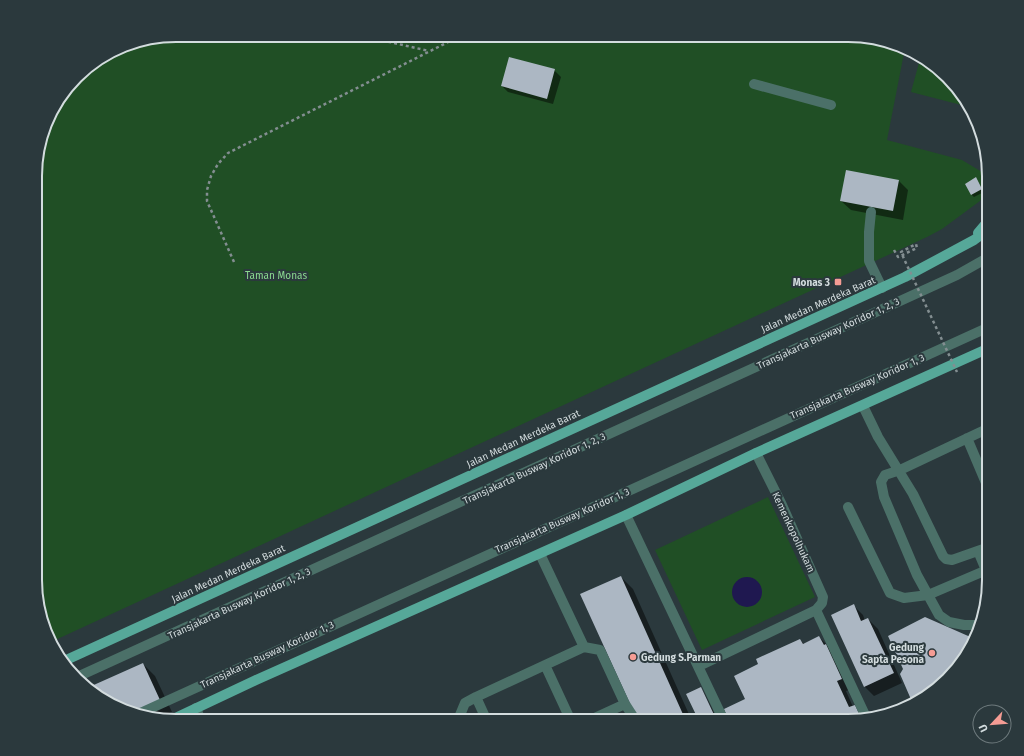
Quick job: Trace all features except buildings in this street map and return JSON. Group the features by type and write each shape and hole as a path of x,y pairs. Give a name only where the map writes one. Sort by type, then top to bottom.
{"main road":[{"path":"974,240 982,229"},
{"name":"Jalan Medan Merdeka Barat","path":"69,659 906,277 982,234"},
{"path":"184,714 626,515 756,453 982,351"}],"street":[{"path":"754,84 831,105"},
{"path":"871,212 869,261 882,288"},
{"name":"Transjakarta Busway Koridor 1, 2, 3","path":"81,675 956,275 982,261"},
{"name":"Transjakarta Busway Koridor 1, 3","path":"145,710 982,330"},
{"path":"863,406 878,437 914,494 943,556 946,559 952,560 982,550"},
{"path":"974,625 964,625 950,622 939,615 914,568 884,497 880,482 885,475 900,470 982,431"},
{"path":"967,438 982,473"},
{"name":"Kemenkopolhukam","path":"756,453 782,505 823,598 822,603 816,610"},
{"path":"848,507 890,593 904,598 928,595 982,572"},
{"path":"626,515 721,714"},
{"path":"978,551 982,559"},
{"path":"540,554 584,647"},
{"path":"699,666 816,610 864,713"},
{"path":"460,714 465,703 476,697 584,647 600,650 625,704 631,714"},
{"path":"545,665 568,714"},
{"path":"476,697 484,714"},
{"path":"603,714 625,704"},
{"path":"196,708 198,714"}],"path":[{"path":"388,42 430,52"},
{"path":"234,262 207,202 207,190 211,176 218,164 228,153 449,42"},
{"path":"894,250 898,257 902,255 917,248 916,244 901,252 902,255 905,262 957,372"}],"green space":[{"name":"Taman Monas","path":"176,42 856,42 874,45 904,54 887,140 962,160 982,172 982,197 980,201 942,229 56,640 52,631 42,588 43,159 52,125 60,109 75,88 88,75 109,60 125,52 159,43"},
{"path":"919,63 936,75 949,88 961,105 911,92"},
{"path":"768,497 815,597 702,650 655,550"}],"shaded area":[{"path":"747,577 753,578 761,586 761,598 753,606 747,607 741,606 733,598 732,592 733,586 741,578"}],"place":[{"name":"Monas 3","path":"838,282"},
{"name":"Gedung Sapta Pesona","path":"932,653"},
{"name":"Gedung S.Parman","path":"633,657"}]}
